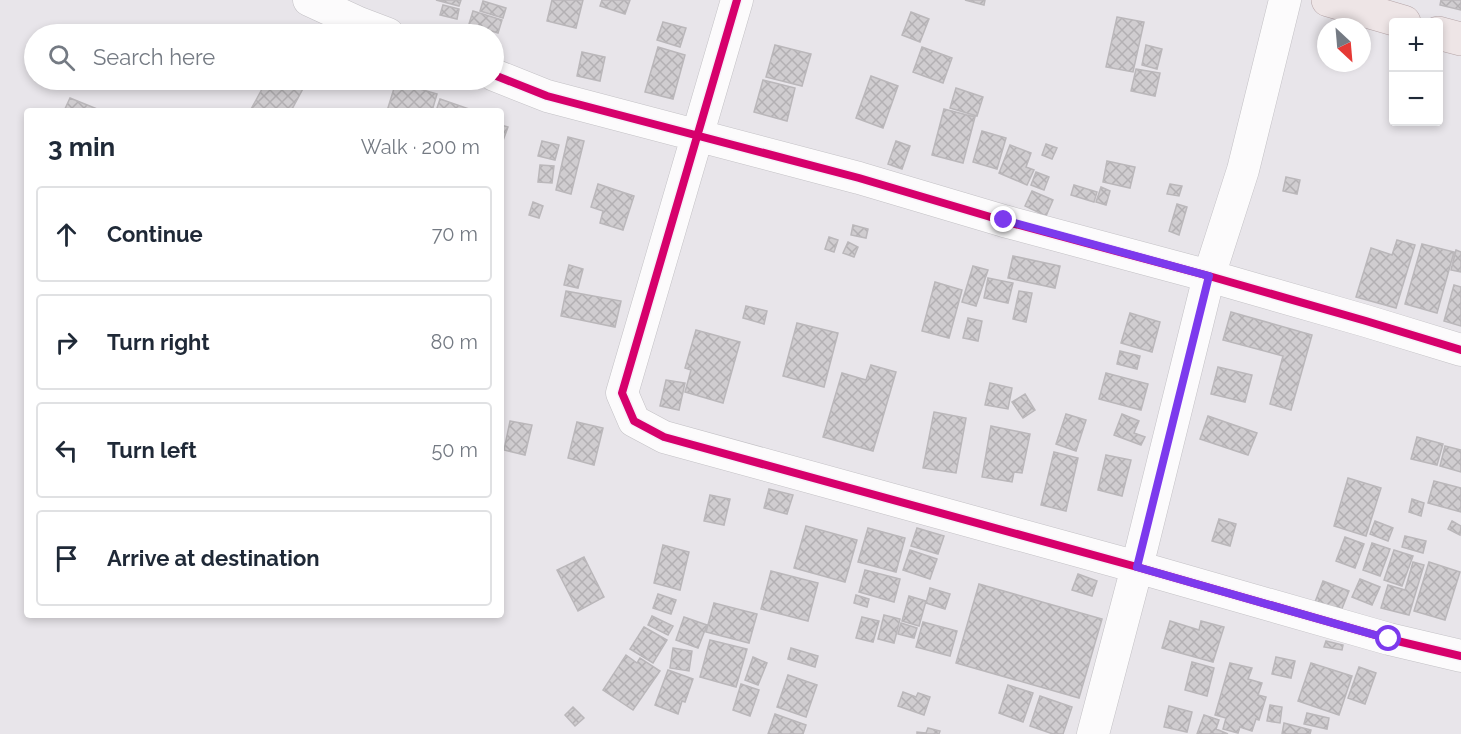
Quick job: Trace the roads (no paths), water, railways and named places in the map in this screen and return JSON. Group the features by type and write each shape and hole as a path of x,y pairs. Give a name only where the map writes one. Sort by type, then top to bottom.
{"main road":[{"path":"1328,0 1390,18"},
{"path":"1443,34 1461,39"}],"street":[{"path":"309,0 362,24"},
{"path":"737,0 622,393 634,421 664,437 1389,639 1461,657"},
{"path":"1093,734 1209,276 1242,170 1285,0"},
{"path":"504,79 547,96 859,178 1209,276 1461,350"}]}
